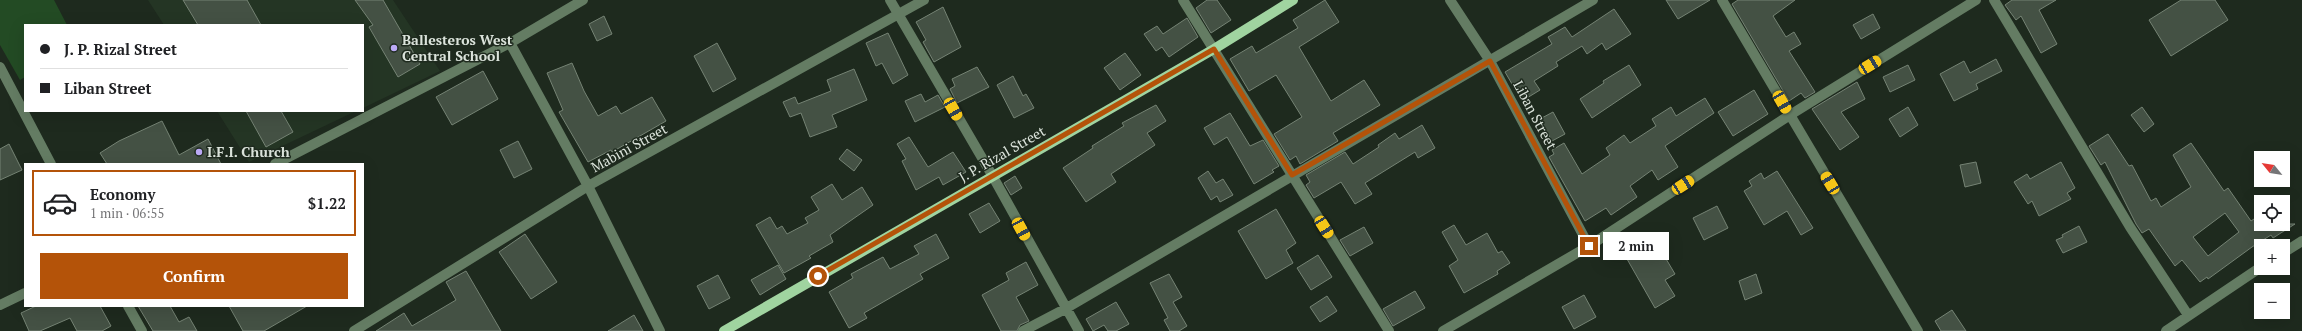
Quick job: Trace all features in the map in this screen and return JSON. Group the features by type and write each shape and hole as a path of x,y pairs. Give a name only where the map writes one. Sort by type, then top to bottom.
{"main road":[{"name":"J. P. Rizal Street","path":"724,331 992,175 1214,49 1293,0"}],"street":[{"path":"277,163 510,43 583,0"},
{"path":"890,0 992,175 1065,309 1079,331"},
{"name":"Mabini Street","path":"354,331 588,186 899,16 924,0"},
{"path":"1183,0 1389,331"},
{"name":"Liban Street","path":"1450,0 1490,61 1589,246"},
{"path":"1023,331 1065,309 1593,0"},
{"path":"1722,0 1918,331"},
{"path":"1443,331 1589,246 1790,114 1976,0"},
{"path":"1994,0 2130,227 2188,315"},
{"path":"510,43 588,186 660,331"},
{"path":"0,67 50,163"},
{"path":"2290,249 2302,241"},
{"path":"2166,331 2254,272"},
{"path":"0,305 24,293"},
{"path":"129,307 142,331"}],"shaded area":[{"name":"Ballesteros West Central School","path":"148,0 393,0 440,71 364,108 364,24 163,24"},
{"path":"218,112 354,112 249,162"}],"green space":[{"path":"0,0 54,0 66,24 24,24 24,78 20,80 0,45"}],"building":[{"path":"183,0 247,0 260,24 197,24"},
{"path":"355,0 383,0 420,64 398,77 369,27 373,25"},
{"path":"1207,0 1217,0 1231,20 1211,33 1196,8"},
{"path":"1325,0 1339,22 1299,47 1331,101 1364,80 1380,105 1333,133 1338,141 1300,164 1296,156 1290,160 1274,134 1302,117 1276,75 1249,91 1230,59 1252,46 1256,53 1298,28 1293,20"},
{"path":"1666,0 1710,0 1678,19"},
{"path":"1738,0 1795,0 1773,16 1786,37 1794,32 1801,44 1789,51 1815,92 1805,98 1801,93 1789,101 1732,4"},
{"path":"2012,0 2056,0 2039,10 2057,44 2041,53 2021,16 2016,20 2005,5"},
{"path":"2181,0 2215,0 2228,20 2171,56 2149,20"},
{"path":"943,7 961,47 934,62 923,42 926,40 916,22"},
{"path":"1614,9 1631,34 1606,50 1602,43 1587,54 1582,46 1556,62 1558,66 1534,81 1540,90 1522,101 1505,72 1552,44 1548,37 1565,27 1572,37"},
{"path":"1873,14 1880,28 1861,39 1853,25"},
{"path":"604,16 612,34 597,41 589,24"},
{"path":"1187,18 1198,37 1169,57 1162,47 1156,51 1144,34 1157,26 1163,34"},
{"path":"888,33 908,75 893,84 882,63 876,66 866,43"},
{"path":"717,43 736,79 713,92 694,56"},
{"path":"1125,53 1141,75 1120,90 1104,68"},
{"path":"1996,59 2002,71 1976,84 1978,89 1954,101 1940,74 1964,61 1970,73"},
{"path":"572,63 584,91 598,116 616,106 621,114 652,97 666,121 612,152 611,150 588,162 559,112 563,110 547,73"},
{"path":"1629,65 1641,85 1592,118 1580,99 1604,83 1603,81"},
{"path":"1908,65 1915,80 1890,92 1883,77"},
{"path":"977,67 989,87 957,103 950,89 955,86 952,79"},
{"path":"854,69 867,100 832,115 837,127 810,137 801,113 790,117 783,102 795,97 798,104 831,91 827,80"},
{"path":"483,71 498,99 452,125 436,97"},
{"path":"1013,76 1023,96 1026,94 1034,108 1014,118 997,85"},
{"path":"1857,82 1865,99 1841,112 1859,137 1840,150 1812,109"},
{"path":"1754,90 1768,114 1733,136 1718,112"},
{"path":"921,94 925,102 938,95 945,107 915,122 905,101"},
{"path":"1705,98 1714,113 1665,146 1678,167 1658,180 1652,170 1630,186 1637,197 1611,215 1606,208 1585,221 1549,157 1554,154 1552,150 1564,143 1582,174 1610,155 1606,148 1624,135 1630,143 1656,126 1652,119 1671,107 1676,116"},
{"path":"1156,105 1166,121 1147,133 1155,145 1111,174 1116,182 1086,202 1063,168 1093,148 1092,146 1124,126 1122,123"},
{"path":"1908,107 1918,125 1900,137 1889,119"},
{"path":"2142,107 2154,124 2144,132 2131,115"},
{"path":"247,112 282,112 293,132 266,147"},
{"path":"1553,112 1565,134 1552,141 1540,119"},
{"path":"1230,113 1250,146 1263,140 1279,166 1272,170 1274,172 1254,184 1227,137 1214,145 1204,128"},
{"path":"162,121 179,155 208,139 220,163 106,163 100,153 119,141"},
{"path":"1422,125 1435,148 1418,158 1415,152 1365,183 1372,194 1355,204 1341,182 1314,198 1306,185 1310,182 1306,175 1345,152 1353,164 1379,147 1378,145 1395,133 1399,139"},
{"path":"2108,134 2129,166 2132,165 2151,201 2156,198 2161,207 2191,187 2173,155 2191,143 2224,191 2228,188 2251,221 2254,219 2254,231 2284,231 2273,238 2271,235 2265,239 2254,239 2254,246 2208,279 2207,277 2200,282 2182,260 2175,266 2149,229 2142,233 2105,162 2101,165 2089,146","holes":["2225,213 2239,232 2208,256 2193,237"]},
{"path":"909,137 928,167 953,152 966,172 943,185 939,177 916,190 902,161 906,159 897,144"},
{"path":"518,141 532,169 514,178 500,150"},
{"path":"9,144 22,170 0,180 0,149"},
{"path":"847,149 862,160 854,171 839,159"},
{"path":"1976,162 1981,183 1965,187 1960,165"},
{"path":"2061,162 2075,188 2067,193 2071,199 2039,216 2032,201 2028,204 2014,182 2027,174 2030,179"},
{"path":"1208,171 1216,183 1223,179 1233,195 1220,202 1217,196 1211,200 1198,178"},
{"path":"1777,171 1813,228 1801,235 1787,211 1764,225 1744,191 1752,186 1749,181 1761,173 1764,179"},
{"path":"1015,176 1022,188 1011,195 1004,183"},
{"path":"832,184 842,200 862,187 873,205 830,235 833,242 809,256 811,258 784,273 756,225 770,217 777,229 782,226 787,234 808,223 805,218 819,210 811,197"},
{"path":"989,203 1000,221 980,233 969,214"},
{"path":"1717,206 1728,228 1704,240 1693,218"},
{"path":"1276,209 1296,243 1286,250 1293,263 1266,279 1238,231"},
{"path":"1454,225 1466,245 1487,233 1498,253 1502,251 1510,263 1497,271 1498,274 1464,293 1449,266 1458,260 1442,232"},
{"path":"2079,226 2087,242 2063,253 2056,240"},
{"path":"1364,227 1373,243 1350,256 1340,240"},
{"path":"525,234 557,282 531,299 499,252"},
{"path":"936,234 949,258 920,274 923,279 864,313 867,318 849,328 829,292 853,278 851,274 883,257 890,269 919,254 914,246"},
{"path":"1656,242 1675,274 1665,280 1675,296 1655,308 1627,259"},
{"path":"1318,255 1332,277 1311,290 1297,268"},
{"path":"1026,262 1038,285 1016,297 1029,321 1020,325 1017,331 1001,331 982,295 1009,280 1006,273"},
{"path":"778,265 786,279 760,295 751,280"},
{"path":"466,271 501,331 376,331 404,313 412,326 456,300 446,282"},
{"path":"1169,274 1182,297 1173,302 1187,326 1179,331 1170,331 1164,320 1168,318 1150,283"},
{"path":"1756,274 1762,293 1745,300 1739,281"},
{"path":"718,275 730,298 709,309 697,286"},
{"path":"1415,291 1425,308 1393,326 1383,309"},
{"path":"1584,295 1596,317 1574,329 1562,307"},
{"path":"1327,296 1337,311 1320,322 1310,307"},
{"path":"1116,302 1129,324 1116,331 1108,331 1104,325 1093,331 1086,319"},
{"path":"34,307 101,307 111,326 102,331 77,331 70,318 40,331 29,331 21,313"},
{"path":"139,307 171,307 179,322 189,317 197,331 153,331"},
{"path":"230,307 305,307 264,331 243,331"},
{"path":"1952,310 1966,331 1941,331 1935,321"},
{"path":"634,315 643,331 608,331"}],"place":[{"name":"Ballesteros West Central School","path":"394,48"},
{"name":"I.F.I. Church","path":"199,152"}],"route":[{"path":"818,276 1214,49 1292,175 1490,61 1589,246"}]}
